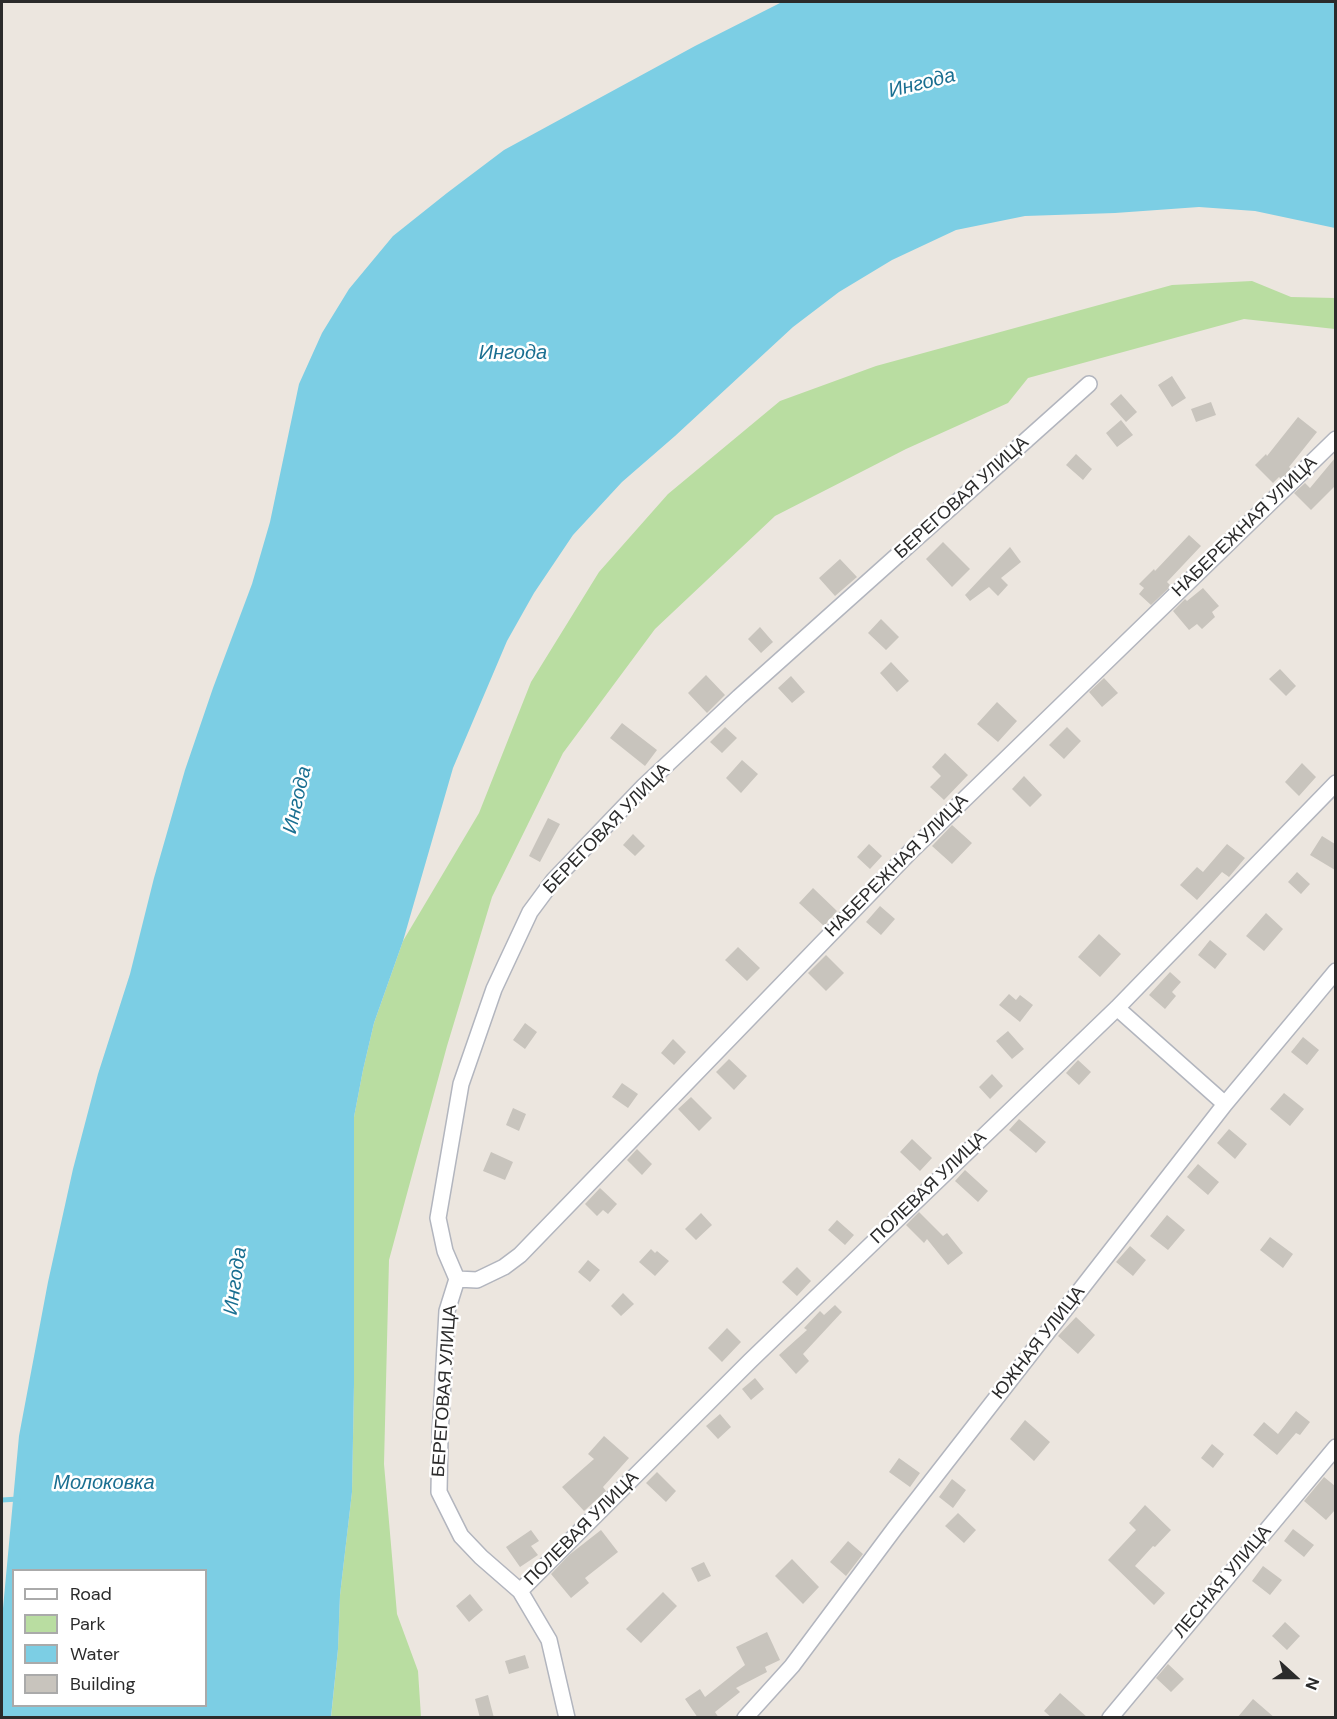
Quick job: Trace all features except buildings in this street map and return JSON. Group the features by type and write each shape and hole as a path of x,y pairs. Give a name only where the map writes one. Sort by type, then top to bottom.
{"street":[{"name":"БЕРЕГОВАЯ УЛИЦА","path":"567,1718 549,1640 520,1591 461,1536 439,1492 447,1311 457,1279 445,1251 438,1218 461,1084 494,989 530,912 553,881 644,786 739,697 1089,384"},
{"name":"НАБЕРЕЖНАЯ УЛИЦА","path":"457,1279 477,1280 504,1267 520,1255 910,852 1335,439"},
{"name":"ПОЛЕВАЯ УЛИЦА","path":"520,1591 750,1362 1117,1008 1335,783"},
{"name":"ЮЖНАЯ УЛИЦА","path":"745,1718 792,1666 895,1528 1225,1104 1335,971"},
{"path":"1117,1008 1225,1104"},
{"name":"ЛЕСНАЯ УЛИЦА","path":"1110,1718 1335,1447"}],"green space":[{"path":"1252,281 1291,297 1335,298 1335,329 1244,319 1028,378 1008,403 906,449 775,516 655,629 563,753 492,897 447,1046 389,1260 384,1464 397,1614 418,1671 421,1717 331,1718 338,1649 340,1595 352,1492 354,1117 363,1070 374,1023 403,941 479,813 531,682 599,572 668,494 780,401 876,366 1172,285"}],"water":[{"name":"Ингода","path":"782,2 1335,2 1335,228 1255,211 1199,207 1025,216 956,230 892,260 839,292 793,327 622,482 573,535 534,593 507,641 453,768 403,941 374,1023 363,1070 354,1117 352,1492 340,1595 338,1649 331,1717 2,1717 2,1619 19,1436 48,1282 73,1169 98,1074 130,974 154,878 185,770 252,584 270,522 299,384 322,333 349,289 393,236 504,150 695,46"}],"waterway":[{"name":"Молоковка","path":"2,1500 18,1499"}]}
